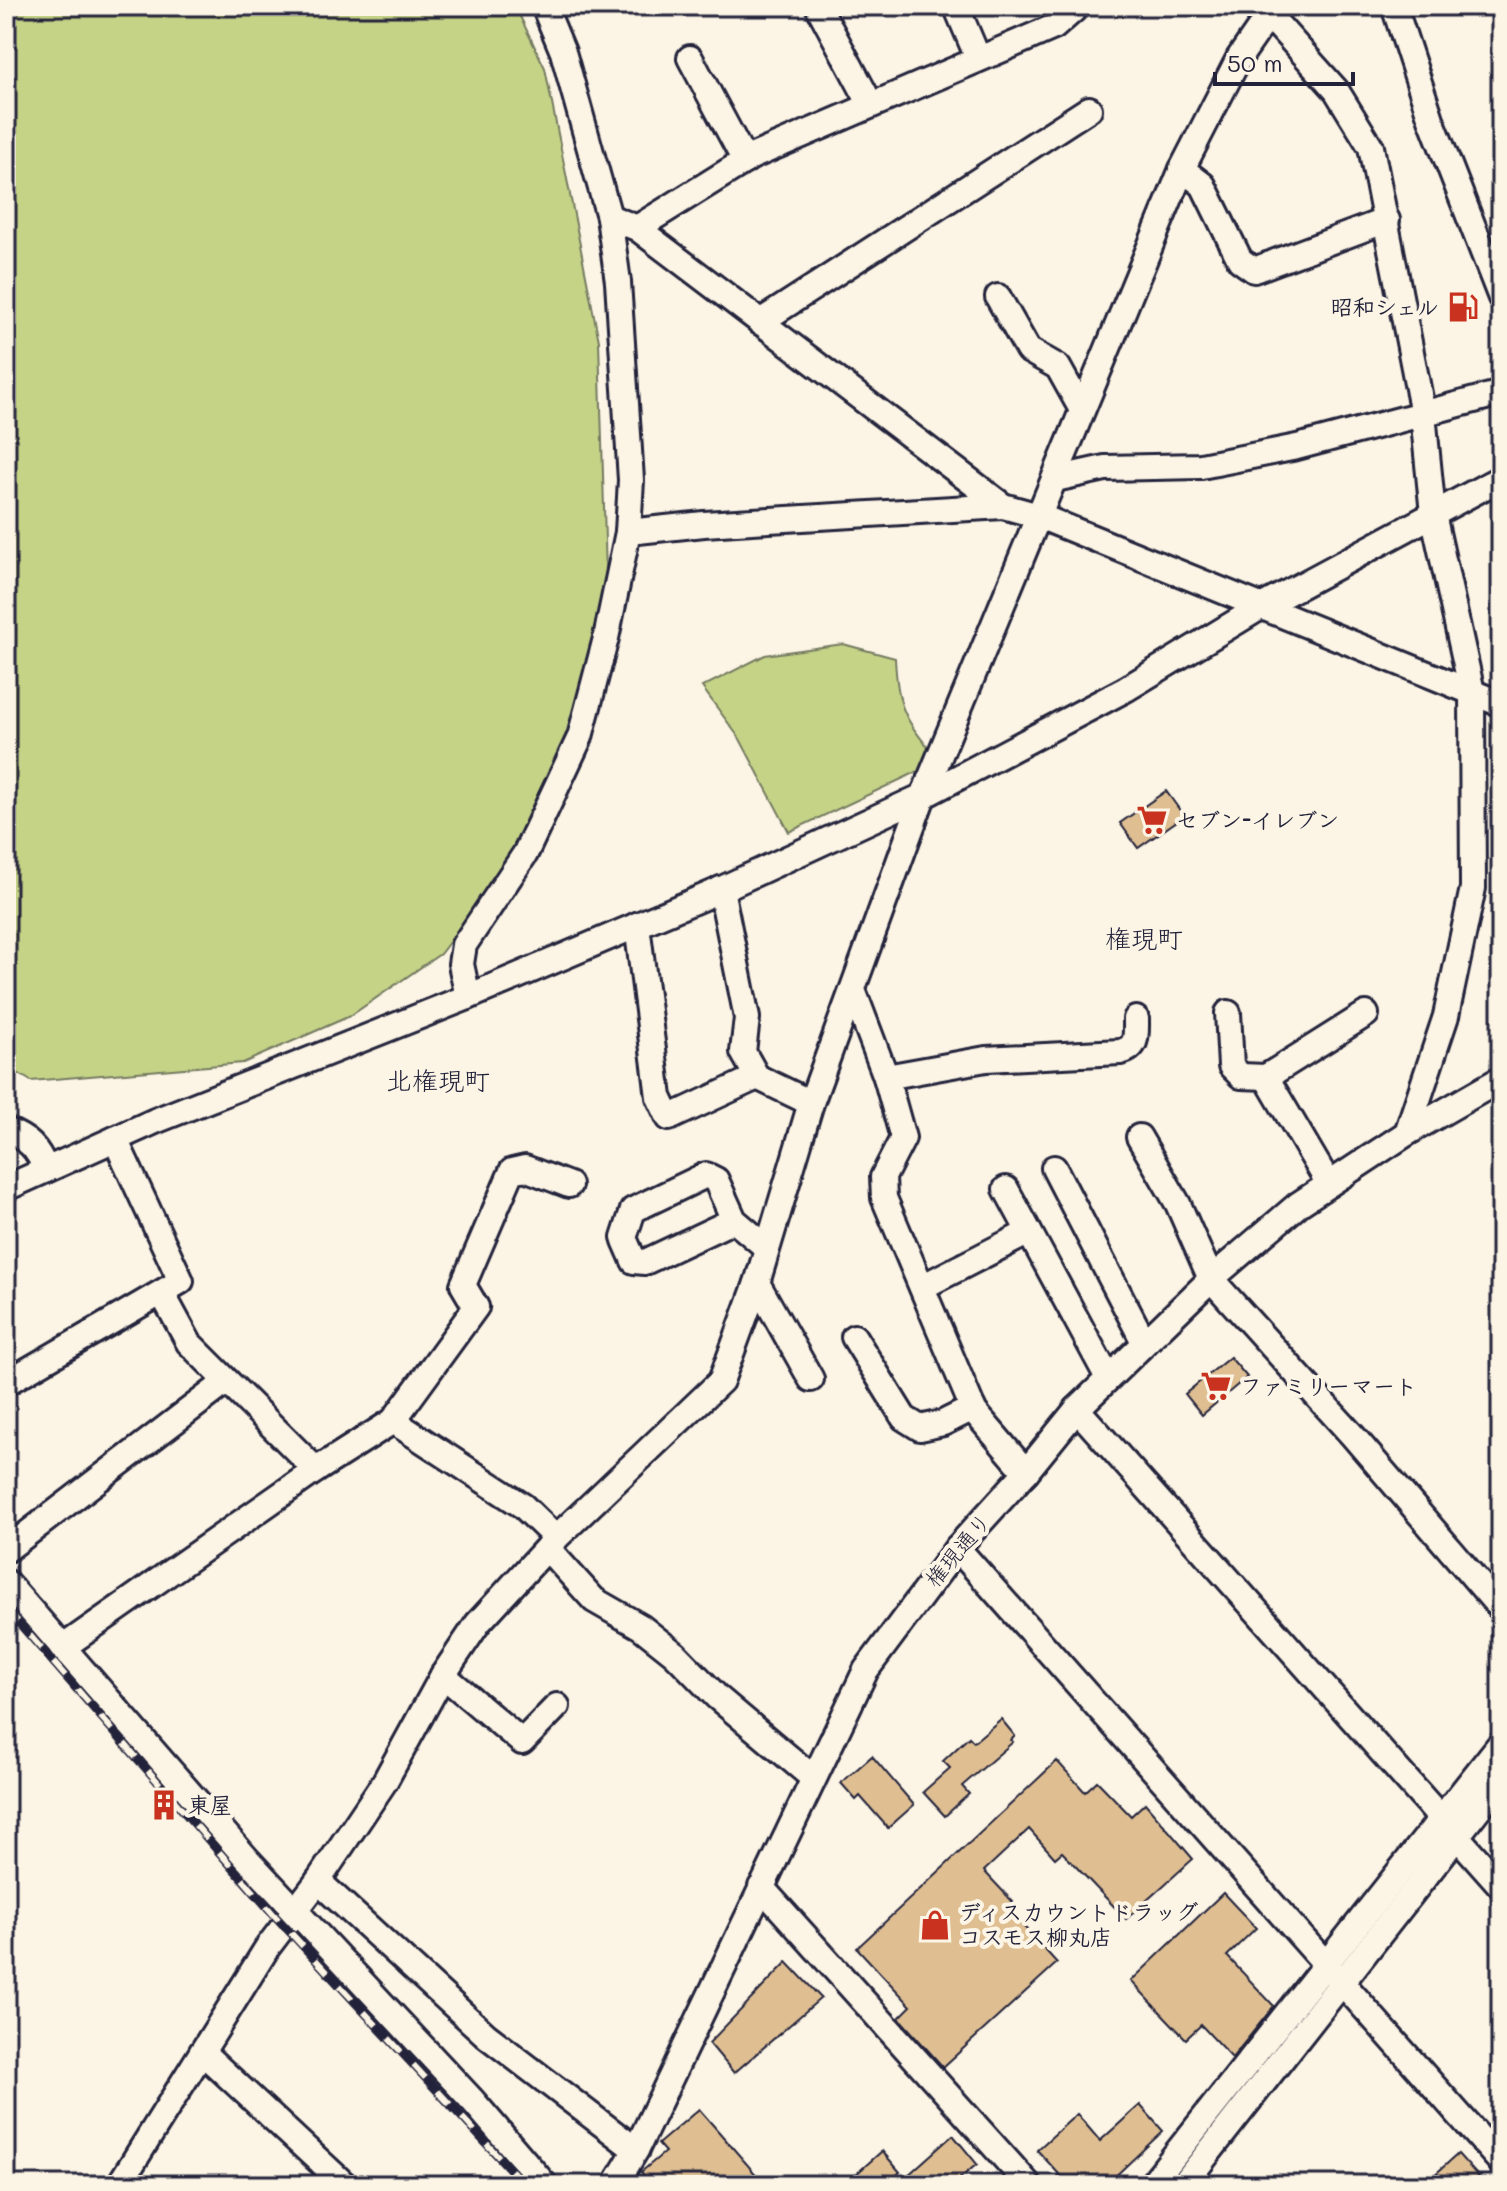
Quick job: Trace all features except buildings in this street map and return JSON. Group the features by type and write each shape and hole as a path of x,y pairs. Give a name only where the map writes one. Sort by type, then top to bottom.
{"street":[{"path":"468,997 461,964 464,945 525,854 580,737 606,638 628,532 631,480 618,282 609,217 563,52 544,6"},
{"path":"818,6 871,105"},
{"path":"956,6 978,58"},
{"path":"637,228 745,161 1054,27 1078,6"},
{"path":"1394,6 1431,119 1501,298"},
{"path":"119,2185 267,1948 318,1881 385,1781 443,1675 478,1623 552,1544 721,1381 757,1283 811,1103 923,796 1182,169 1239,58 1271,10 1336,90 1371,147 1423,414 1433,514 1472,692 1473,888 1446,1016 1424,1091 1407,1133"},
{"path":"690,58 745,161"},
{"path":"760,322 1089,109"},
{"path":"1182,169 1203,185 1240,260 1254,270 1387,220"},
{"path":"609,217 637,228 1003,506"},
{"path":"998,297 1028,350 1058,367 1082,410"},
{"path":"1055,479 1105,468 1201,466 1297,447 1501,393"},
{"path":"6,1188 115,1139 468,997 637,925 923,796 1126,689 1259,608 1501,478"},
{"path":"628,532 1003,506 1039,516 1501,704"},
{"path":"721,889 747,1018 743,1052 757,1077 811,1103"},
{"path":"637,925 659,1097 669,1118 757,1077"},
{"path":"853,990 886,1077 903,1138 883,1177 884,1198 973,1408 1026,1472"},
{"path":"1228,1013 1231,1066 1241,1076 1266,1077 1366,1014"},
{"path":"886,1077 986,1059 1129,1050 1136,1041 1136,1019"},
{"path":"1266,1077 1329,1184"},
{"name":"権現通り","path":"615,2185 636,2150 812,1777 866,1670 957,1548 1026,1472 1077,1409 1211,1279 1299,1204 1407,1133 1501,1079"},
{"path":"6,1130 27,1139 38,1150 46,1170"},
{"path":"1139,1137 1178,1204 1211,1279 1353,1436 1501,1609"},
{"path":"6,1383 163,1295 181,1281 115,1139"},
{"path":"62,1648 316,1470 393,1421 476,1307 463,1285 512,1171 525,1168 569,1185"},
{"path":"1054,1168 1144,1342"},
{"path":"1006,1189 1108,1378"},
{"path":"734,1220 766,1247"},
{"path":"922,1287 1029,1232"},
{"path":"757,1283 811,1379"},
{"path":"163,1295 189,1343 316,1470"},
{"path":"854,1337 904,1418 920,1428 943,1423 973,1408"},
{"path":"6,1550 226,1382"},
{"path":"1077,1409 1501,1886"},
{"path":"393,1421 523,1506 594,1600 641,1627 675,1654 717,1697 812,1777"},
{"path":"957,1548 1501,2162"},
{"path":"6,1582 296,1912 473,2101 545,2185"},
{"path":"443,1675 522,1742 557,1706"},
{"path":"1183,2185 1342,1982 1449,1828 1501,1743"},
{"path":"1151,2185 1326,1963 1449,1828 1501,1780"},
{"path":"318,1881 487,2036 636,2150"},
{"path":"761,1887 1029,2185"},
{"path":"202,2052 345,2185"}],"green space":[{"path":"6,6 515,6 545,68 599,341 606,574 583,690 554,771 509,864 440,954 350,1016 243,1063 31,1081 6,1066"},
{"path":"843,644 895,658 897,686 903,708 913,728 931,750 921,770 789,832 740,739 702,687 765,655"}],"railway":[{"path":"6,1608 275,1916 525,2185"}],"place":[{"name":"昭和シェル","path":"1463,307"},
{"name":"セブン-イレブン","path":"1152,820"},
{"name":"ファミリーマート","path":"1216,1386"},
{"name":"東屋","path":"164,1805"},
{"name":"ディスカウントドラッグ コスモス柳丸店","path":"935,1925"}],"district":[{"name":"権現町","path":"1144,939"},
{"name":"北権現町","path":"438,1081"}]}
